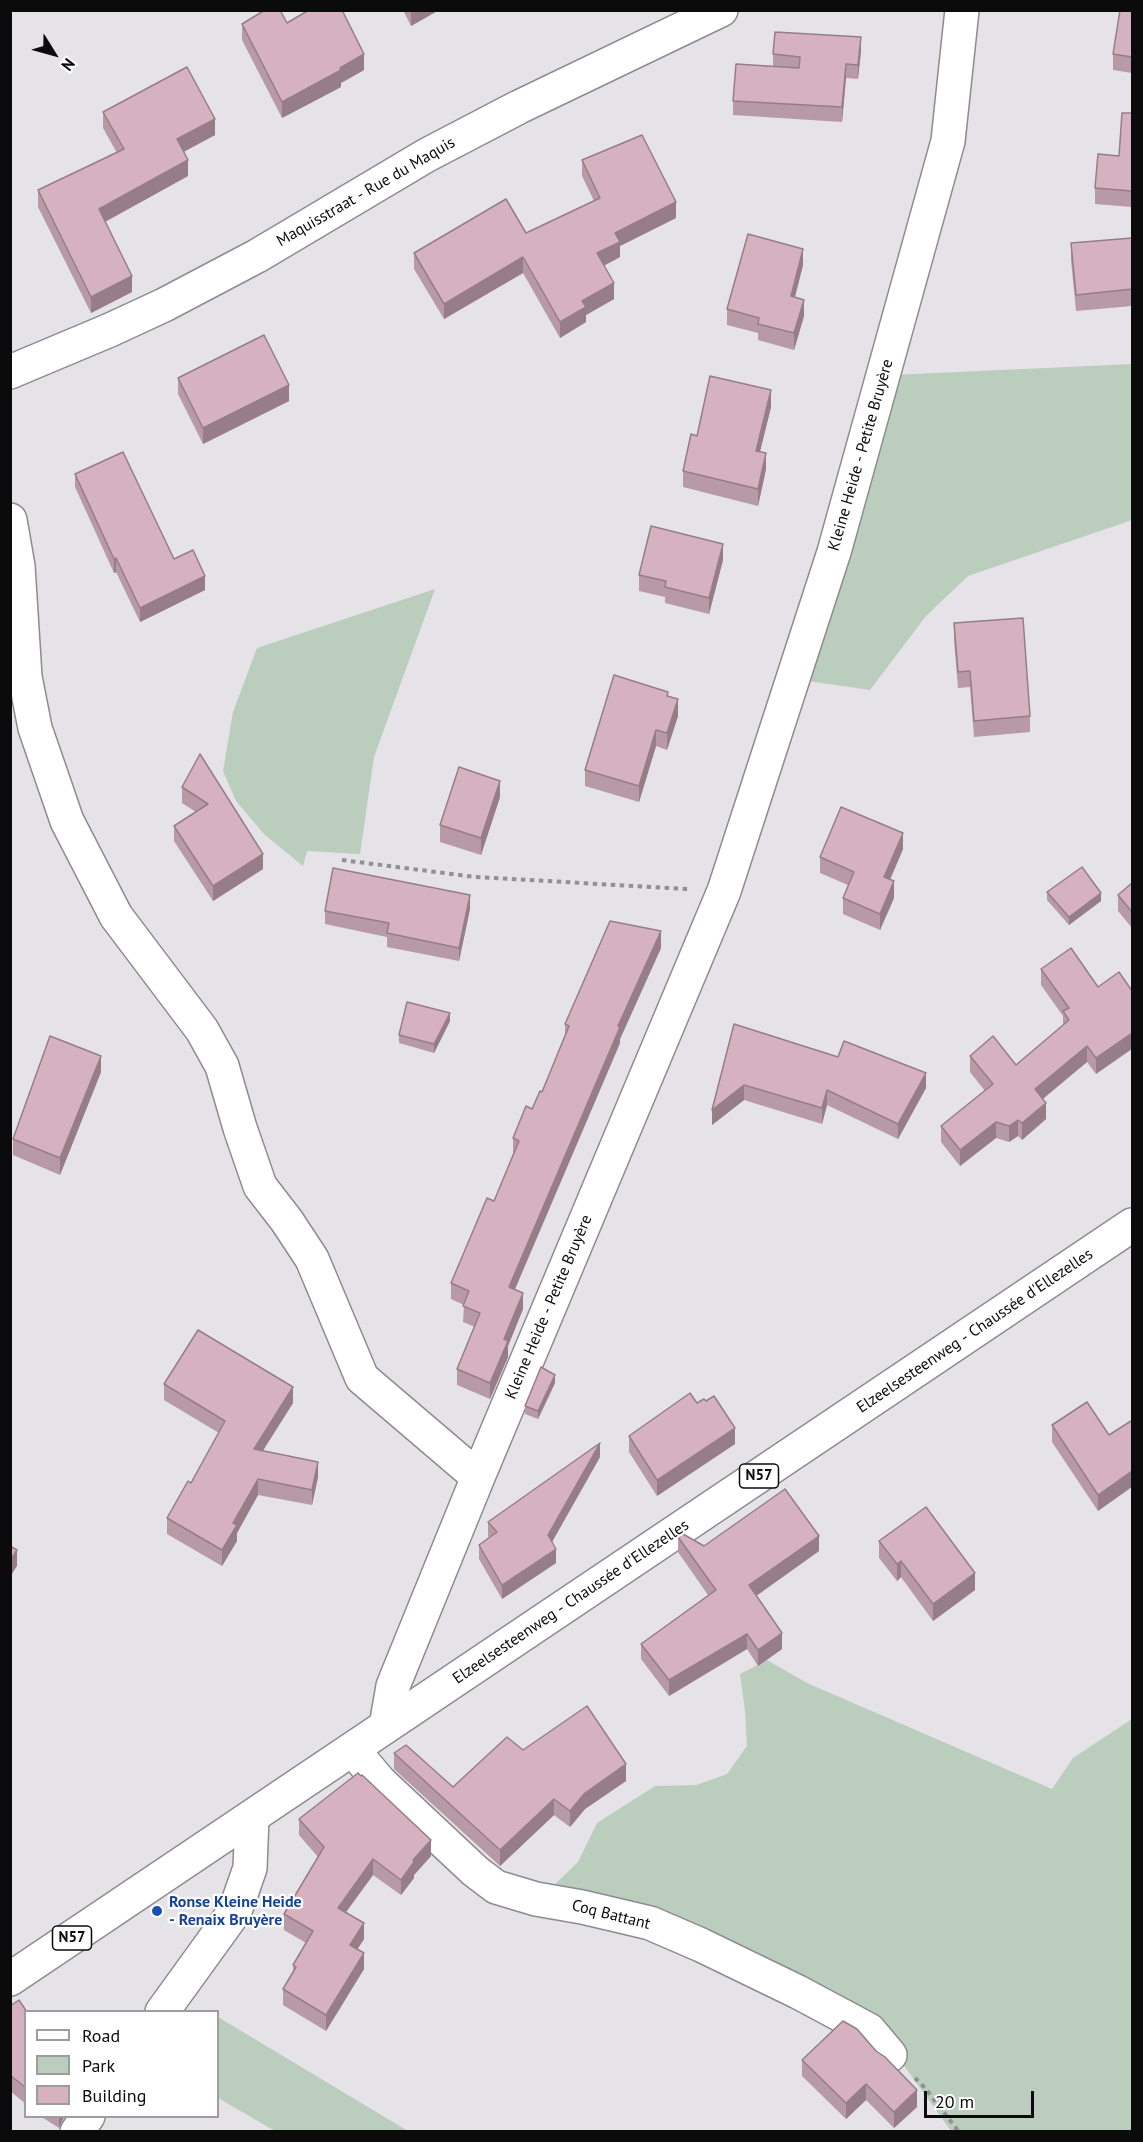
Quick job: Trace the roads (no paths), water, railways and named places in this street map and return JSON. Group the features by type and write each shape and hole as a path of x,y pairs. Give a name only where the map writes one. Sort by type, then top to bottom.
{"street":[{"name":"Maquisstraat - Rue du Maquis","path":"10,372 164,305 257,256 427,155 519,107 721,10"},
{"name":"Kleine Heide - Petite Bruyère","path":"386,1726 393,1686 478,1477 724,891 834,552 948,141 962,10"},
{"path":"10,520 18,566 25,676 35,728 67,821 116,916 202,1030 222,1066 260,1186 312,1259 362,1378 478,1477"},
{"name":"Elzeelsesteenweg - Chaussée d'Ellezelles","path":"10,1979 1132,1225"},
{"name":"Coq Battant","path":"353,1750 380,1782 475,1871 496,1887 536,1899 650,1923 798,1992 869,2030 890,2055"},
{"path":"163,2010 235,1911 250,1868 252,1817"},
{"path":"77,2132 87,2118"}],"place":[{"name":"Ronse Kleine Heide - Renaix Bruyère","path":"157,1911"}]}
